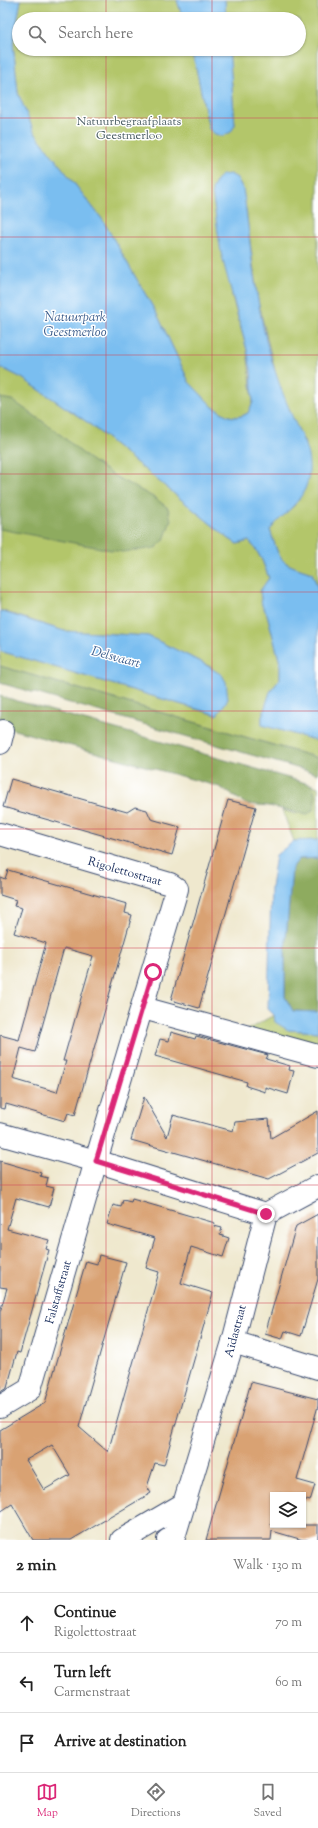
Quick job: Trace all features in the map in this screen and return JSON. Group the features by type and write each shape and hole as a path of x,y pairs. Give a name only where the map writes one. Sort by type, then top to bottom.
{"street":[{"name":"Rigolettostraat","path":"0,834 170,884 177,889 143,1008 96,1161"},
{"path":"143,1008 318,1056"},
{"path":"0,1134 96,1161 266,1214 318,1186"},
{"name":"Falstaffstraat","path":"0,1407 30,1389 96,1161"},
{"name":"Aïdastraat","path":"168,1540 174,1537 233,1342 266,1214"},
{"path":"233,1342 318,1368"},
{"path":"122,1540 184,1504"}],"green space":[{"name":"Natuurbegraafplaats Geestmerloo","path":"21,0 177,0 181,12 19,12"},
{"name":"Natuurbegraafplaats Geestmerloo","path":"225,0 318,0 318,588 312,573 282,560 276,549 270,530 278,519 295,505 305,443 293,420 278,383 258,301 243,189 237,178 230,174 232,297 247,350 253,402 248,413 235,417 228,416 213,407 189,382 158,316 102,219 34,132 18,93 14,56 193,56 209,129 235,125 230,56 306,56 306,12 226,12"},
{"path":"0,367 22,378 87,422 228,538 237,544 249,541 255,548 262,560 269,578 260,591 262,605 267,614 280,663 280,679 270,692 262,717 262,725 318,741 318,758 0,666 0,651 217,715 228,699 211,667 148,636 64,631 0,610"},
{"path":"0,398 12,400 55,430 88,458 116,477 155,498 168,508 171,520 164,540 156,548 122,552 0,529"},
{"path":"0,666 318,758 318,774 0,683"},
{"path":"0,696 313,785 315,798 314,809 307,815 269,806 246,804 220,787 0,726"},
{"path":"313,785 318,787 318,840 294,841 282,810 296,814 315,798"},
{"path":"318,858 318,1012 293,1011 285,997 285,951 292,868 299,859"},
{"path":"274,1015 288,1030 318,1032 318,1050 247,1030"}],"water":[{"name":"Natuurpark Geestmerloo","path":"0,0 21,0 19,12 12,12 12,56 14,56 18,93 34,132 102,219 158,316 189,382 213,407 228,416 235,417 248,413 253,402 251,370 221,253 212,191 217,179 222,175 230,174 237,178 243,189 260,314 267,343 290,411 305,444 309,460 308,480 302,495 270,530 276,549 282,560 312,573 318,588 318,741 262,725 262,717 270,692 280,679 280,663 267,614 262,605 260,591 269,578 262,560 255,548 249,541 237,544 228,538 87,422 22,378 0,367"},
{"path":"177,0 225,0 226,12 181,12"},
{"path":"193,56 230,56 235,125 231,132 222,136 215,134 209,129"},
{"name":"Delsvaart","path":"0,611 64,631 148,636 201,662 222,675 226,682 228,699 217,715 0,651"},
{"path":"318,840 318,858 299,859 292,868 285,950 285,997 293,1011 318,1012 318,1032 288,1030 275,1022 274,1015 268,1009 271,888 276,855 294,841"}],"building":[{"path":"11,779 127,812 135,807 147,810 151,819 180,827 172,855 3,807"},
{"path":"228,800 256,807 199,1008 171,1000"},
{"path":"8,870 127,904 125,913 132,915 75,1115 68,1113 65,1121 6,1104 5,1109 0,1108 0,1035 19,1040 46,943 14,933 22,908 14,906 16,900 0,895 0,877 5,879","holes":["64,948 93,956 63,1061 66,1061 57,1092 13,1079 21,1048 35,1052"]},
{"path":"171,1032 195,1039 196,1036 268,1055 266,1059 290,1066 289,1070 294,1071 288,1094 265,1087 265,1092 246,1086 247,1082 155,1056 160,1039 169,1041"},
{"path":"144,1097 167,1137 173,1115 233,1131 235,1122 269,1119 271,1138 318,1111 318,1153 269,1179 131,1140"},
{"path":"0,1161 41,1173 40,1176 48,1178 46,1186 54,1188 49,1207 16,1198 7,1229 49,1240 46,1249 49,1250 20,1353 17,1352 7,1388 0,1392 0,1312 7,1288 0,1287"},
{"path":"132,1199 215,1223 214,1226 222,1228 220,1235 229,1238 223,1257 191,1247 181,1283 213,1293 164,1465 155,1463 147,1487 151,1493 71,1540 33,1540 12,1504 0,1512 0,1430 45,1403 86,1261 97,1264 99,1255 126,1262 79,1427 108,1452 159,1272 146,1268 155,1238 107,1224 113,1205 121,1207 123,1200 131,1202","holes":["52,1445 70,1475 44,1490 26,1460"]},
{"path":"318,1214 318,1279 301,1336 285,1331 282,1339 265,1334 296,1226"},
{"path":"251,1382 318,1399 318,1406 297,1480 315,1485 310,1501 306,1500 306,1492 270,1492 270,1528 306,1528 306,1525 318,1525 318,1540 303,1540 272,1531 271,1540 206,1540"}],"route":[{"path":"153,972 96,1161 266,1214"}]}
